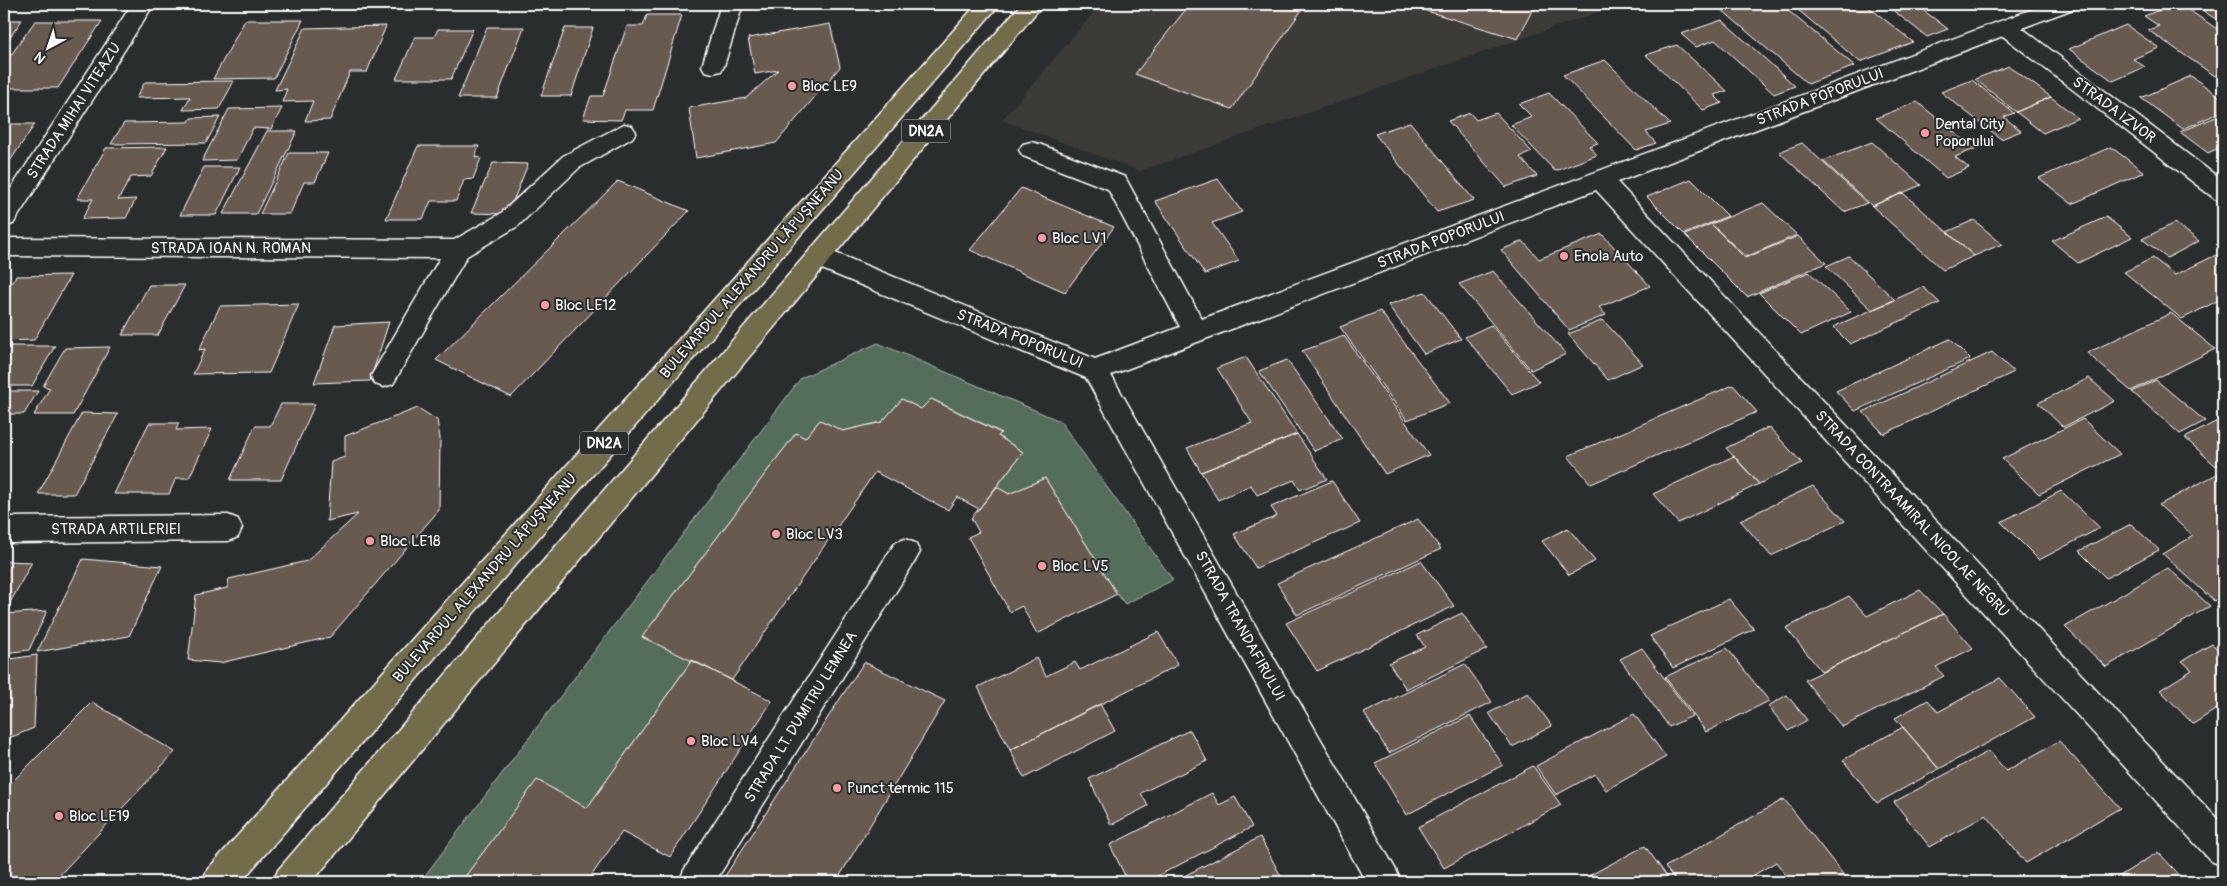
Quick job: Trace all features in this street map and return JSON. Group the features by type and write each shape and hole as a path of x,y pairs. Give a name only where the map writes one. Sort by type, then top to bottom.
{"main road":[{"name":"BULEVARDUL ALEXANDRU LĂPUȘNEANU","path":"219,882 989,4"},
{"name":"DN2A","path":"290,882 1032,4"}],"street":[{"name":"STRADA MIHAI VITEAZU","path":"4,218 144,4"},
{"path":"713,66 732,4"},
{"name":"STRADA POPORULUI","path":"819,258 1095,370 2066,4"},
{"name":"STRADA IZVOR","path":"2005,26 2223,193"},
{"path":"384,376 458,249 509,220 571,162 624,132"},
{"path":"1031,150 1117,183 1196,332"},
{"name":"STRADA CONTRAAMIRAL NICOLAE NEGRU","path":"1600,179 2223,849"},
{"name":"STRADA IOAN N. ROMAN","path":"4,247 458,249"},
{"name":"STRADA TRANDAFIRULUI","path":"1095,370 1384,882"},
{"name":"STRADA ARTILERIEI","path":"4,530 228,528"},
{"name":"STRADA LT. DUMITRU LEMNEA","path":"696,882 906,552"}],"shaded area":[{"path":"1101,4 1622,4 1140,171 1002,120"}],"green space":[{"path":"878,343 1060,421 1173,580 1125,604 1045,478 1009,494 997,487 1023,452 998,436 1001,432 932,399 921,409 902,399 882,422 843,431 820,420 805,438 796,433 642,637 692,660 587,808 537,781 461,882 420,882 801,378"}],"building":[{"path":"1190,4 1306,4 1232,109 1135,74"},
{"path":"1404,4 1535,4 1518,39"},
{"path":"1715,4 1780,4 1855,66 1808,84"},
{"path":"1791,4 1865,4 1913,42 1860,62"},
{"path":"1885,4 1915,4 1948,29 1927,37"},
{"path":"2174,4 2180,4 2223,33 2223,73 2215,76 2148,30 2159,26 2144,16"},
{"path":"2193,4 2223,4 2223,24"},
{"path":"647,15 682,15 653,110 625,110 621,120 583,119 591,96 603,96 627,26 643,26"},
{"path":"4,20 22,20 4,46"},
{"path":"245,20 303,20 274,78 213,79"},
{"path":"1722,20 1795,86 1774,94 1715,40 1696,47 1681,34"},
{"path":"35,21 102,21 58,88 4,88 4,65"},
{"name":"Bloc LE9","path":"830,24 840,67 776,143 696,158 689,108 746,98 778,70 755,74 748,38"},
{"path":"2126,25 2159,48 2133,59 2145,67 2113,81 2069,49"},
{"path":"386,26 367,72 350,72 330,120 305,121 313,101 282,102 287,89 275,90 305,28"},
{"path":"487,27 524,27 497,98 458,98"},
{"path":"565,28 593,28 571,96 541,96"},
{"path":"438,29 473,29 451,79 396,79 415,37 434,37"},
{"path":"1677,45 1727,91 1714,95 1722,103 1703,110 1646,55"},
{"path":"1605,60 1670,124 1646,132 1656,143 1636,150 1563,75"},
{"path":"2009,66 2051,97 2016,112 1975,79"},
{"path":"2191,76 2223,99 2223,111 2183,129 2141,98"},
{"path":"1972,80 2014,113 2004,117 2021,131 2001,139 1941,92"},
{"path":"234,81 219,109 183,110 190,97 136,98 145,82"},
{"path":"1549,93 1598,143 1589,146 1597,155 1555,171 1511,125 1532,117 1519,104"},
{"path":"2051,97 2078,118 2043,133 2016,112"},
{"name":"Dental City Poporului","path":"1917,102 1975,149 1955,157 1969,168 1946,178 1876,118"},
{"path":"282,108 271,129 253,128 237,160 202,161 229,109"},
{"path":"1470,113 1476,120 1496,113 1532,152 1520,157 1537,176 1506,187 1448,121"},
{"path":"2223,114 2223,146 2208,153 2180,132"},
{"path":"220,117 206,143 111,144 124,123 189,122 191,118"},
{"path":"1410,122 1474,200 1437,212 1375,134"},
{"path":"4,124 35,124 6,167 4,167"},
{"path":"267,131 297,131 256,214 223,214"},
{"path":"1872,142 1921,185 1872,206 1823,161"},
{"path":"1802,143 1867,203 1844,212 1779,152"},
{"path":"418,146 479,146 475,157 481,158 473,179 464,180 456,201 431,201 423,219 386,219"},
{"path":"167,147 151,176 131,177 118,200 136,199 126,218 82,219 93,199 77,199 106,148"},
{"path":"2111,147 2144,172 2072,204 2039,178"},
{"path":"289,153 328,153 315,182 304,182 290,214 260,214"},
{"path":"493,163 528,164 508,214 471,213"},
{"path":"204,167 240,167 216,215 180,215"},
{"path":"1218,179 1242,212 1212,223 1239,261 1205,274 1155,201"},
{"path":"1691,179 1728,216 1684,234 1647,197"},
{"name":"Bloc LE12","path":"618,181 689,211 511,397 436,360"},
{"name":"Bloc LV1","path":"1021,188 1114,227 1065,292 970,250"},
{"path":"1903,193 1974,256 1943,270 1872,206"},
{"path":"1763,203 1797,235 1746,257 1711,224"},
{"path":"2106,217 2132,237 2078,263 2052,241"},
{"path":"1974,220 2002,244 1974,256 1947,232"},
{"path":"2175,223 2199,241 2167,258 2142,239"},
{"path":"1711,224 1745,258 1798,236 1826,263 1747,297 1685,235"},
{"path":"1602,234 1650,286 1599,307 1606,315 1569,330 1501,250 1523,241 1539,259"},
{"path":"2216,255 2223,260 2223,298 2182,319 2124,272 2153,258 2175,275"},
{"path":"1849,256 1895,300 1872,310 1826,266"},
{"path":"1493,271 1566,354 1531,370 1459,284"},
{"path":"1809,272 1851,312 1801,335 1759,293"},
{"path":"71,275 34,340 4,341 4,288 8,288 16,276"},
{"path":"149,285 185,285 158,335 122,335"},
{"path":"1923,287 1940,303 1850,344 1833,327"},
{"path":"1425,292 1461,339 1424,354 1388,305"},
{"path":"299,304 269,373 193,374 205,349 199,350 220,306"},
{"path":"1380,311 1450,403 1407,420 1340,327"},
{"path":"2171,313 2215,349 2131,391 2087,353"},
{"path":"1603,320 1643,364 1608,380 1568,334"},
{"path":"389,322 370,381 314,383 335,325"},
{"path":"1491,325 1539,382 1512,394 1465,337"},
{"path":"1344,336 1429,455 1385,474 1302,351"},
{"path":"1950,339 1970,359 1855,411 1836,391"},
{"path":"4,346 55,346 32,386 4,386"},
{"path":"110,347 73,415 34,415 50,388 43,386 65,348"},
{"path":"1992,352 2014,372 1884,434 1863,412"},
{"path":"1246,357 1297,434 1201,472 1187,448 1252,423 1217,368"},
{"path":"1287,360 1343,439 1314,451 1259,371"},
{"path":"2089,378 2115,401 2063,427 2038,403"},
{"path":"2156,380 2205,421 2180,434 2132,392"},
{"path":"1733,385 1757,412 1591,484 1568,456"},
{"path":"4,391 38,391 24,414 9,414 4,424"},
{"name":"Bloc LV3","path":"902,399 921,409 931,399 1001,433 998,436 1023,452 979,509 957,497 948,510 875,472 732,680 642,637 796,433 805,438 820,420 843,431 882,422"},
{"path":"281,404 315,404 281,480 230,480 255,426 270,426"},
{"name":"Bloc LE18","path":"418,408 437,420 440,438 439,510 330,637 220,663 188,660 196,595 227,588 229,579 307,561 358,514 327,521 331,462 345,457 345,436"},
{"path":"82,413 118,414 74,494 38,494"},
{"path":"2223,418 2223,462 2216,466 2185,438"},
{"path":"2083,419 2120,454 2039,494 2002,459"},
{"path":"149,423 179,423 176,430 212,429 189,478 176,478 169,494 114,494"},
{"path":"1769,427 1802,463 1759,484 1726,448"},
{"path":"1297,434 1327,479 1300,490 1294,480 1257,495 1251,485 1218,500 1201,472"},
{"path":"1734,456 1759,484 1678,523 1653,494"},
{"path":"2217,474 2223,479 2223,596 2214,601 2163,554 2193,536 2159,505"},
{"name":"Bloc LV5","path":"1045,478 1117,594 1037,634 1022,606 1010,612 968,537 979,532 971,518 997,487 1009,494"},
{"path":"1332,481 1360,523 1256,568 1234,534 1277,516 1271,507"},
{"path":"1813,486 1845,521 1771,556 1740,520"},
{"path":"2061,491 2100,528 2039,560 2001,522"},
{"path":"1418,519 1441,549 1297,615 1277,583"},
{"path":"2131,524 2159,550 2106,578 2079,551"},
{"path":"1568,528 1595,561 1569,575 1542,541"},
{"path":"83,559 162,566 129,636 37,652"},
{"path":"4,561 32,562 4,614"},
{"path":"1421,561 1454,606 1317,671 1286,623"},
{"path":"2168,568 2210,606 2106,667 2065,627"},
{"path":"1920,590 1943,614 1822,672 1786,628 1849,596 1867,616"},
{"path":"1729,599 1754,629 1673,668 1650,636"},
{"path":"47,611 29,650 4,653 4,614"},
{"path":"1462,613 1487,649 1406,689 1389,663 1425,647 1417,635"},
{"path":"1943,614 1973,648 1936,667 1944,676 1842,727 1805,680"},
{"path":"1158,632 1178,665 1010,750 978,687 1036,658 1046,676 1075,662 1080,670"},
{"path":"2212,644 2223,654 2223,705 2193,724 2160,690 2192,670 2182,661"},
{"path":"1642,648 1692,716 1669,727 1620,659"},
{"path":"1727,648 1769,701 1706,732 1665,677"},
{"path":"37,655 34,728 4,740 4,660"},
{"name":"Bloc LV4","path":"692,660 772,701 670,857 622,832 587,882 461,882 537,780 587,808"},
{"name":"Punct termic 115","path":"864,662 945,701 836,882 737,882 725,876"},
{"path":"1465,664 1492,702 1389,753 1364,713"},
{"path":"2000,678 2035,717 1939,769 1895,718 1928,700 1938,712"},
{"path":"1528,693 1552,726 1512,747 1489,713"},
{"path":"1787,695 1807,720 1788,731 1768,706"},
{"name":"Bloc LE19","path":"92,702 175,752 53,882 4,882 4,790"},
{"path":"1100,704 1115,731 1024,778 1010,750"},
{"path":"1634,714 1666,757 1606,790 1595,774 1556,795 1536,766"},
{"path":"1470,716 1503,765 1406,815 1375,763"},
{"path":"1903,727 1939,769 1877,803 1843,760"},
{"path":"1190,730 1207,761 1141,793 1148,806 1111,825 1089,779"},
{"path":"2059,741 2120,808 2026,863 1986,815 1930,847 1894,802 1989,751 2006,771"},
{"path":"1533,766 1561,805 1444,868 1418,827"},
{"path":"1212,793 1219,805 1235,797 1252,827 1146,882 1128,882 1110,845"},
{"path":"1784,799 1849,882 1791,882 1776,862 1742,882 1677,882 1665,867"},
{"path":"1260,837 1284,882 1190,882 1186,875"},
{"path":"1645,846 1671,882 1577,882"},
{"path":"2158,852 2186,882 2110,882"}],"place":[{"name":"Bloc LE9","path":"792,86"},
{"name":"Dental City Poporului","path":"1925,133"},
{"name":"Bloc LV1","path":"1042,238"},
{"name":"Enola Auto","path":"1564,256"},
{"name":"Bloc LE12","path":"545,305"},
{"name":"Bloc LV3","path":"776,534"},
{"name":"Bloc LE18","path":"370,541"},
{"name":"Bloc LV5","path":"1042,566"},
{"name":"Bloc LV4","path":"691,741"},
{"name":"Punct termic 115","path":"837,788"},
{"name":"Bloc LE19","path":"59,816"}]}
